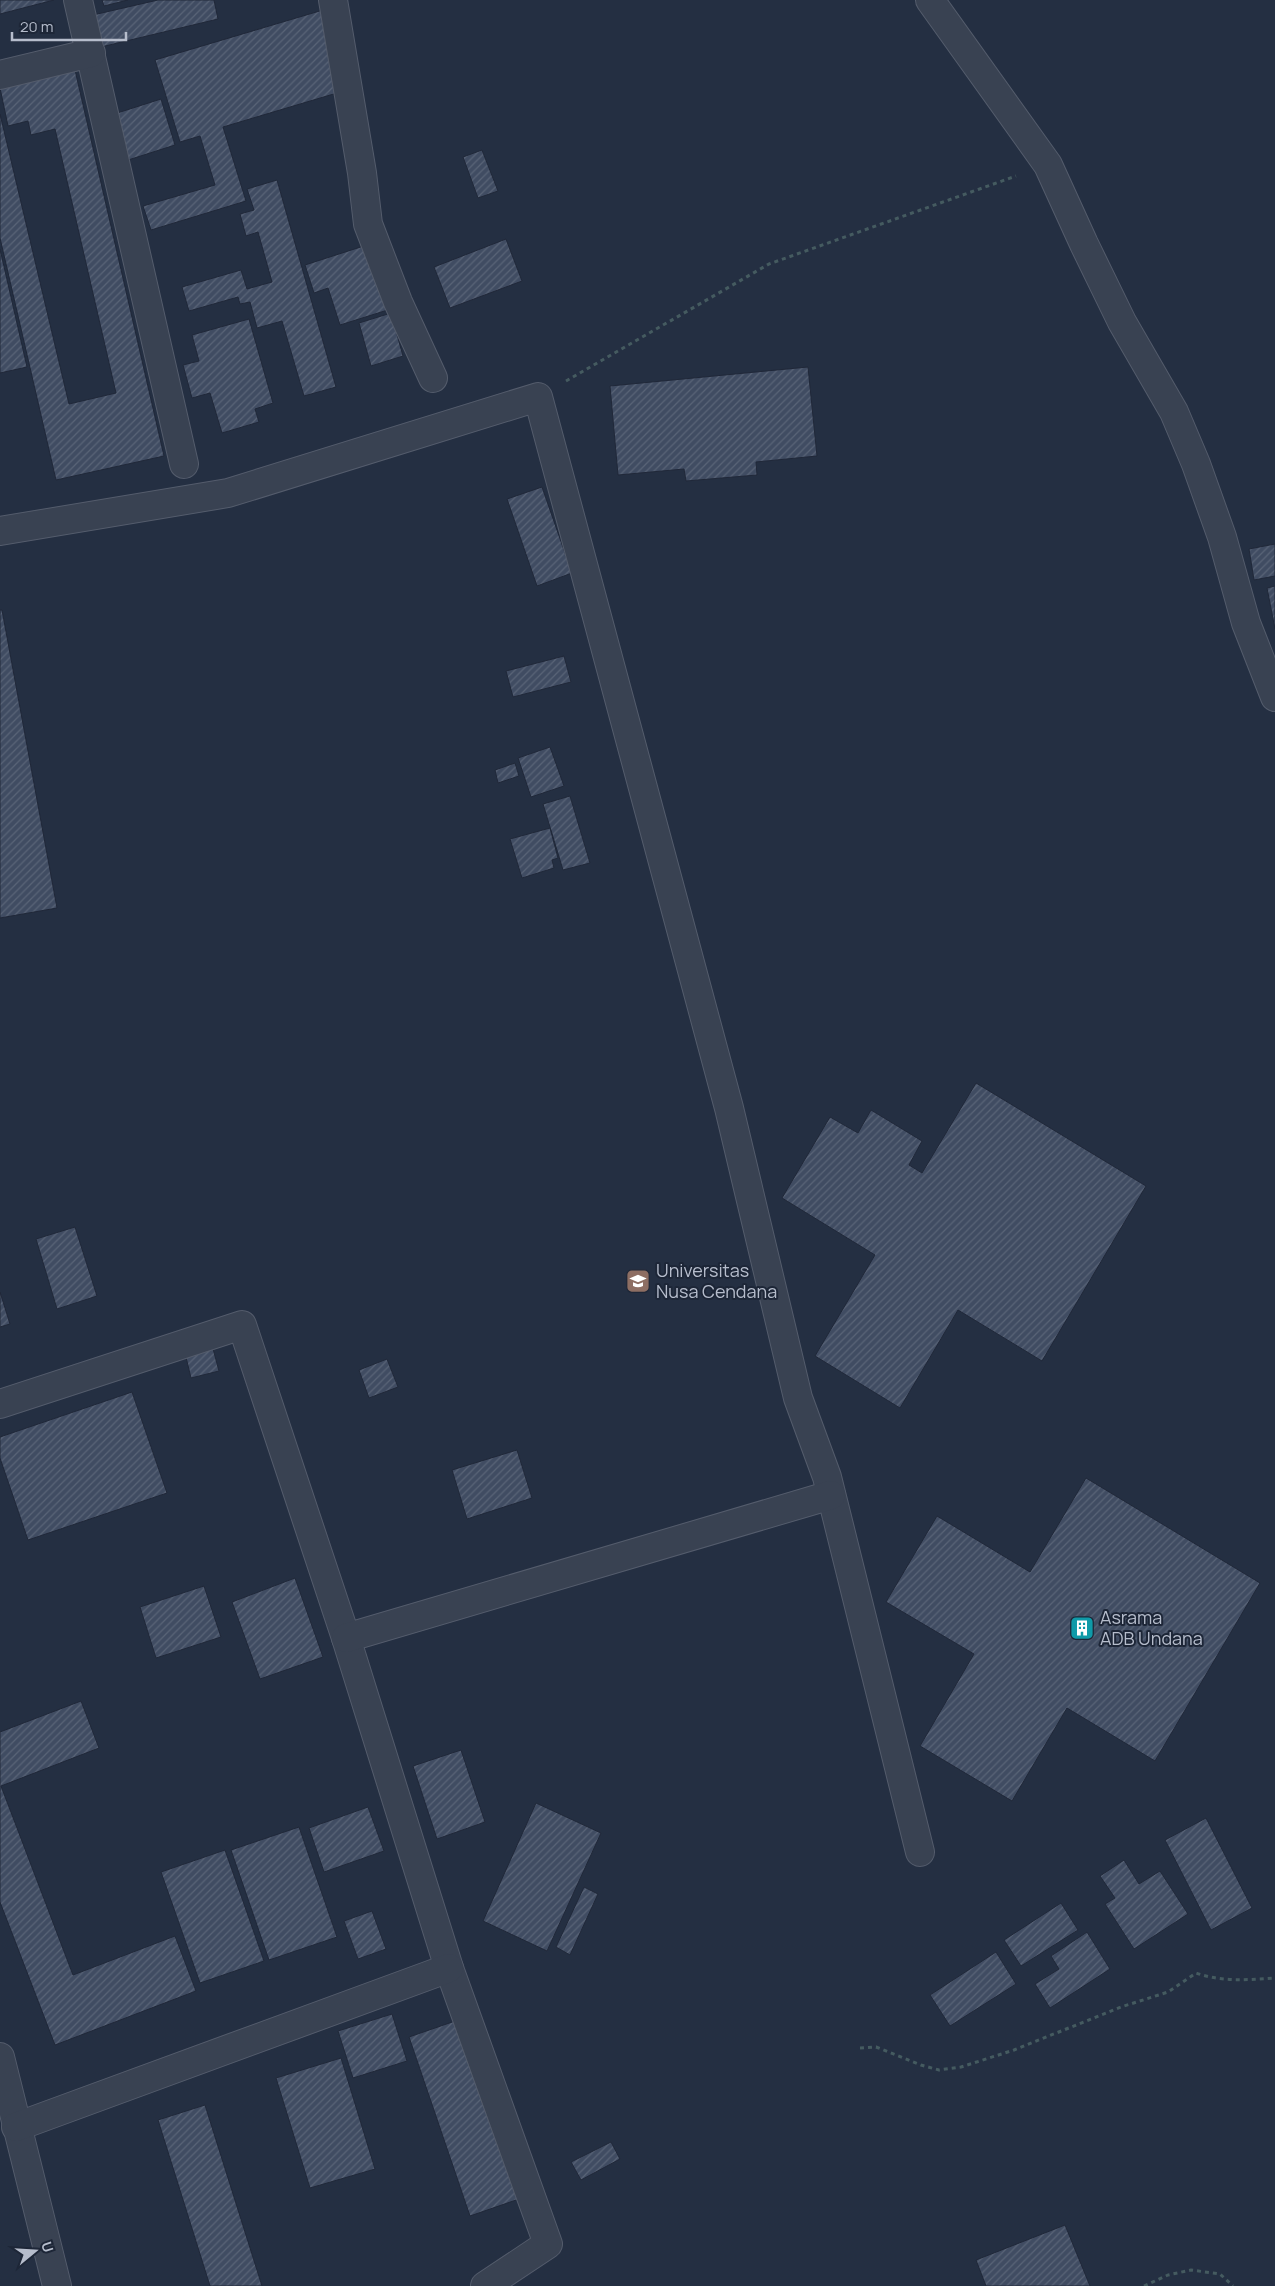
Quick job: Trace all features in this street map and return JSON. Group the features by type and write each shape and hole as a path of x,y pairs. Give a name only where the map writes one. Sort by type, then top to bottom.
{"street":[{"path":"78,0 184,464"},
{"path":"333,0 362,173 368,224 398,302 433,378"},
{"path":"930,0 1048,165 1122,322 1174,412 1222,537 1246,623 1275,697"},
{"path":"0,75 91,53"},
{"path":"0,531 228,494 538,397 726,1099 798,1398 831,1495 920,1852"},
{"path":"0,1404 242,1325 346,1638 450,1968 548,2244 485,2286"},
{"path":"346,1638 831,1495"},
{"path":"16,2127 450,1968"},
{"path":"0,2057 57,2286"}],"path":[{"path":"538,397 769,264 1048,165"},
{"path":"860,2048 876,2047 939,2070 961,2067 1014,2050 1121,2007 1168,1992 1196,1973 1209,1978 1242,1980 1275,1978"},
{"path":"1144,2286 1168,2275 1191,2270 1220,2274 1232,2286"}],"building":[{"path":"0,0 54,0 0,14"},
{"path":"102,0 128,0 104,6"},
{"path":"158,0 214,0 218,19 101,47 93,15"},
{"path":"323,10 347,90 223,127 246,201 151,230 143,206 215,185 200,136 180,142 155,60"},
{"path":"75,70 164,456 56,480 0,238 0,114 69,404 116,393 55,129 31,135 28,121 8,126 0,88"},
{"path":"161,99 175,145 125,161 111,115"},
{"path":"482,150 498,191 478,198 463,157"},
{"path":"277,180 336,387 304,396 282,321 257,328 250,302 240,304 238,297 189,311 182,287 241,270 247,289 272,282 258,232 246,236 240,214 254,210 247,189"},
{"path":"506,239 522,281 450,308 434,267"},
{"path":"373,243 394,308 340,325 328,288 314,293 305,265"},
{"path":"0,249 27,367 0,373"},
{"path":"391,313 403,356 371,366 359,323"},
{"path":"249,319 273,403 255,409 259,422 222,433 210,393 192,398 183,365 199,361 192,335"},
{"path":"808,367 817,456 756,462 757,475 686,481 684,469 618,475 610,386"},
{"path":"542,487 572,573 537,586 507,499"},
{"path":"1275,544 1275,576 1254,580 1249,549"},
{"path":"1275,586 1275,629 1267,588"},
{"path":"0,610 2,610 57,908 0,918"},
{"path":"564,656 571,682 513,697 506,671"},
{"path":"550,747 564,786 531,797 518,758"},
{"path":"515,763 519,776 498,783 495,770"},
{"path":"570,796 590,863 563,870 543,804"},
{"path":"550,828 558,858 552,860 554,868 522,878 510,839"},
{"path":"976,1083 1146,1186 1042,1361 958,1310 900,1408 815,1356 875,1255 782,1198 830,1117 858,1133 871,1110 922,1141 909,1165 922,1173"},
{"path":"75,1227 97,1296 57,1309 36,1239"},
{"path":"0,1292 10,1324 0,1327"},
{"path":"212,1345 219,1371 191,1378 185,1353"},
{"path":"387,1359 398,1387 369,1398 359,1370"},
{"path":"132,1392 167,1493 28,1540 0,1458 0,1437"},
{"path":"517,1450 532,1498 467,1519 452,1470"},
{"name":"Asrama ADB Undana","path":"1086,1478 1260,1583 1155,1761 1067,1708 1012,1801 920,1746 974,1654 886,1602 937,1516 1030,1572"},
{"path":"295,1578 323,1657 260,1679 232,1602"},
{"path":"204,1586 221,1637 156,1658 140,1607"},
{"path":"81,1701 99,1748 1,1786 73,1975 175,1936 196,1991 55,2045 0,1902 0,1732"},
{"path":"461,1750 485,1822 437,1839 413,1766"},
{"path":"536,1803 601,1833 547,1951 483,1921"},
{"path":"368,1807 384,1851 324,1872 309,1828"},
{"path":"1206,1818 1252,1908 1211,1930 1165,1840"},
{"path":"299,1827 337,1937 269,1960 231,1850"},
{"path":"225,1850 264,1961 200,1983 161,1872"},
{"path":"1124,1860 1139,1884 1160,1871 1188,1914 1134,1949 1105,1904 1115,1898 1100,1876"},
{"path":"584,1887 598,1894 570,1955 556,1947"},
{"path":"1061,1903 1078,1930 1021,1966 1004,1940"},
{"path":"372,1911 386,1949 358,1959 344,1921"},
{"path":"1087,1932 1110,1969 1050,2008 1035,1984 1059,1969 1051,1956"},
{"path":"996,1952 1016,1984 950,2026 930,1995"},
{"path":"392,2014 407,2061 353,2078 338,2031"},
{"path":"458,2020 519,2199 470,2216 409,2037"},
{"path":"341,2058 375,2169 310,2188 276,2078"},
{"path":"205,2105 262,2286 210,2286 158,2120"},
{"path":"611,2142 620,2159 581,2180 571,2162"},
{"path":"1065,2225 1090,2286 986,2286 976,2260"}],"place":[{"name":"Universitas Nusa Cendana","path":"638,1281"},
{"name":"Asrama ADB Undana","path":"1082,1628"}]}
